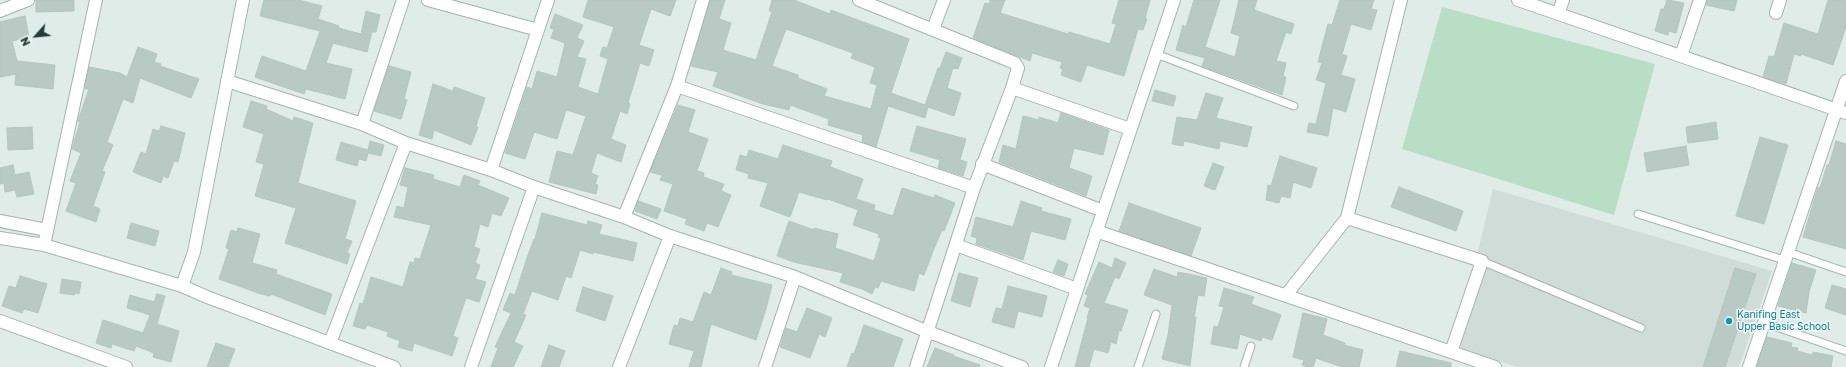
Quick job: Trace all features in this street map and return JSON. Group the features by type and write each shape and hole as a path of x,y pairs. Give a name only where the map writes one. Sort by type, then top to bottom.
{"street":[{"path":"0,11 28,0"},
{"path":"44,245 96,0"},
{"path":"182,286 194,252 243,0"},
{"path":"362,124 403,0"},
{"path":"428,0 538,30"},
{"path":"491,170 548,0"},
{"path":"624,217 677,86 703,0"},
{"path":"860,0 1015,63 1018,71 982,164 926,331 916,367"},
{"path":"933,29 944,0"},
{"path":"1051,367 1174,0"},
{"path":"1286,295 1347,218 1401,0"},
{"path":"1518,0 1841,112"},
{"path":"1558,14 1563,0"},
{"path":"1681,56 1700,0"},
{"path":"1776,13 1780,0"},
{"path":"227,81 362,124 406,142 624,217 670,236 795,277 926,331 1022,367"},
{"path":"1749,367 1765,323 1786,256 1841,112 1846,82"},
{"path":"677,86 974,188"},
{"path":"1012,88 1130,129"},
{"path":"330,343 406,142"},
{"path":"982,164 1103,211"},
{"path":"471,367 534,187"},
{"path":"1347,218 1482,261 1451,352"},
{"path":"0,220 47,230"},
{"path":"1096,231 1495,367"},
{"path":"619,367 670,236"},
{"path":"0,238 44,245 182,286 207,297 392,367"},
{"path":"956,245 1077,289"},
{"path":"765,367 795,277"},
{"path":"0,321 126,367"}],"lane":[{"path":"1156,54 1294,106"},
{"path":"1638,214 1846,272"},
{"path":"1482,261 1641,328"},
{"path":"1138,367 1156,314"},
{"path":"1765,323 1846,352"},
{"path":"1244,367 1251,346"}],"shaded area":[{"path":"1493,189 1772,271 1739,367 1517,367 1455,346"}],"green space":[{"path":"1442,7 1655,64 1614,215 1402,149"}],"building":[{"path":"36,0 74,0 74,11 36,12"},
{"path":"264,0 298,0 322,6 318,19 339,26 338,28 361,34 366,11 380,15 376,32 372,32 367,52 333,43 326,63 352,69 345,99 306,89 304,94 255,77 262,56 306,71 320,31 260,16"},
{"path":"588,0 676,0 670,16 651,9 639,45 654,50 649,66 640,63 628,103 630,104 627,114 620,111 611,139 626,145 621,162 597,153 591,173 598,176 595,184 598,185 596,194 549,182 557,151 573,155 586,116 566,110 557,139 534,132 525,159 505,153 527,87 532,89 537,71 557,77 565,43 551,38 554,29 550,28 555,14 583,25 577,38 584,41 577,57 586,59 578,87 598,94 608,59 600,56 603,47 607,48 614,27 583,17"},
{"path":"710,0 725,0 719,19 731,23 723,50 756,60 772,12 769,11 772,0 794,0 830,14 831,10 909,39 891,93 925,105 938,68 940,68 946,52 962,58 958,69 953,68 947,88 961,93 954,116 928,107 925,118 888,106 876,147 862,142 863,135 828,125 829,119 790,105 789,110 763,104 713,86 718,72 691,66","holes":["786,29 853,53 851,58 875,67 870,83 877,85 871,109 824,96 827,89 798,78 798,75 772,66"]},
{"path":"990,0 1005,0 1000,13 1068,34 1069,32 1110,44 1116,24 1112,23 1119,0 1150,0 1145,18 1147,19 1143,30 1138,29 1124,76 1087,65 1081,82 1061,75 1063,69 1060,68 1062,62 1032,53 1030,61 973,38 985,3 990,4"},
{"path":"1194,0 1220,0 1205,47 1235,57 1240,36 1231,33 1239,0 1257,0 1254,10 1294,24 1291,34 1286,32 1276,61 1286,63 1283,76 1286,77 1282,95 1202,66 1205,58 1176,50 1183,25 1186,27"},
{"path":"1340,0 1374,0 1371,9 1377,10 1371,30 1351,24 1342,54 1347,56 1341,75 1355,79 1346,112 1333,108 1328,136 1307,132 1309,123 1316,124 1326,83 1316,80 1322,63 1318,62 1328,24 1332,25"},
{"path":"1667,0 1684,3 1676,33 1669,31 1668,35 1655,31 1661,9 1664,9"},
{"path":"1707,0 1737,0 1734,11 1706,5"},
{"path":"1828,0 1846,0 1846,27 1833,65 1801,54 1801,56 1794,54 1786,84 1763,77 1769,56 1774,57 1784,23 1818,34"},
{"path":"25,16 29,37 12,41 17,61 55,65 53,89 15,85 16,74 0,77 0,22"},
{"path":"138,47 157,54 154,62 161,64 160,66 199,79 191,98 140,78 133,103 123,99 107,142 113,145 102,171 105,172 93,206 100,209 96,222 66,211 76,183 70,181 81,153 72,149 80,122 78,121 89,89 85,89 89,67 120,73 127,77"},
{"path":"389,66 411,72 404,99 407,100 401,119 374,111"},
{"path":"433,84 453,91 454,87 485,98 476,126 478,127 471,145 434,130 432,139 419,135"},
{"path":"1155,90 1176,96 1173,106 1152,101"},
{"path":"1206,93 1223,98 1216,118 1252,127 1247,147 1220,141 1219,149 1184,141 1183,146 1172,144 1177,117 1197,120"},
{"path":"251,101 267,106 266,109 293,121 294,117 313,123 298,183 356,201 345,239 352,241 347,253 350,254 347,264 285,243 296,208 255,196 264,164 256,162 264,134 243,127"},
{"path":"678,105 695,110 688,132 708,139 697,171 704,173 703,177 724,184 721,191 731,195 718,227 707,223 704,231 685,224 687,219 664,211 673,184 660,180 662,175 650,172"},
{"path":"1061,113 1109,130 1103,155 1074,148 1069,168 1092,176 1086,196 999,162 1003,145 1016,149 1023,116 1039,120 1039,117 1058,123"},
{"path":"1716,122 1718,139 1688,143 1686,127"},
{"path":"161,126 185,133 178,162 174,161 168,178 163,176 161,183 133,172 141,152 146,154 153,129 159,131"},
{"path":"917,126 966,139 960,160 967,162 963,176 938,168 940,160 910,151"},
{"path":"32,127 33,149 8,150 7,128"},
{"path":"1760,137 1788,145 1764,224 1736,216"},
{"path":"370,141 384,145 381,156 368,153 366,161 359,159 357,166 336,160 341,142 368,150"},
{"path":"1836,141 1846,144 1846,249 1803,237 1818,187 1820,188"},
{"path":"783,145 832,161 830,167 863,179 856,199 875,205 874,210 893,216 902,188 934,198 935,195 955,203 944,231 942,230 924,275 919,273 914,291 881,281 878,288 875,287 872,294 840,282 843,273 794,262 777,256 789,221 814,230 814,228 838,234 835,248 874,261 881,238 878,237 879,234 853,225 858,210 828,199 827,200 799,192 790,217 760,206 768,183 748,178 749,174 736,170 740,155 747,157 749,150 778,159"},
{"path":"1686,146 1689,165 1647,172 1644,153"},
{"path":"1280,156 1317,168 1311,188 1293,182 1290,198 1281,196 1279,203 1266,200 1268,185 1271,186"},
{"path":"1213,163 1224,167 1215,190 1204,186"},
{"path":"13,165 15,175 29,172 34,194 17,197 15,190 5,192 4,183 0,184 0,168"},
{"path":"405,168 434,175 433,179 460,187 464,175 480,181 478,185 509,198 501,216 492,213 488,227 480,224 474,247 480,249 475,263 480,265 475,279 486,282 479,302 466,298 453,336 458,338 452,356 414,343 412,351 398,347 400,341 387,336 388,332 367,325 365,329 353,326 360,303 363,304 371,277 403,287 410,262 414,263 415,258 420,259 431,225 394,217 397,206 404,208 408,187 400,185"},
{"path":"1399,187 1463,211 1456,231 1391,207"},
{"path":"638,201 661,209 657,219 635,211"},
{"path":"1021,201 1042,208 1041,211 1071,219 1065,240 1031,231 1023,260 976,244 977,238 971,236 976,217 1013,227"},
{"path":"1129,203 1201,228 1191,256 1119,231"},
{"path":"542,213 587,225 588,221 602,225 599,234 637,243 633,261 593,252 593,254 580,250 571,278 566,276 558,300 532,291 523,314 526,315 514,342 523,346 513,367 491,367 498,348 495,347 511,313 503,310 510,293 515,295 535,239"},
{"path":"131,223 159,231 155,246 127,238"},
{"path":"238,228 260,234 252,263 277,270 276,274 332,294 325,315 271,294 270,296 258,293 219,279 229,249 226,248 231,230 237,232"},
{"path":"1115,258 1126,263 1119,279 1115,277 1104,303 1128,310 1121,331 1119,330 1116,344 1111,342 1108,353 1094,349 1089,367 1075,367 1090,308 1084,306 1088,295 1085,294 1099,262 1112,268"},
{"path":"1058,260 1068,264 1064,276 1053,272"},
{"path":"1792,263 1816,270 1809,292 1806,313 1778,306"},
{"path":"721,268 732,272 731,275 772,285 756,340 711,324 701,367 689,367 694,351 669,344 674,325 678,326 680,318 693,322 704,292 711,295"},
{"name":"Kanifing East Upper Basic School","path":"1735,268 1756,274 1725,367 1703,367"},
{"path":"1154,269 1177,277 1178,272 1207,278 1204,296 1198,295 1194,317 1196,317 1190,366 1162,359 1168,335 1172,305 1144,295"},
{"path":"959,273 978,278 970,307 951,301"},
{"path":"20,276 47,284 38,313 24,309 22,313 2,306 9,286 16,288"},
{"path":"62,279 81,282 79,294 75,293 74,295 60,293"},
{"path":"1832,285 1846,289 1846,315 1825,308"},
{"path":"1008,286 1047,296 1042,317 1018,311 1014,328 992,322 996,308 1002,309"},
{"path":"583,287 613,296 605,321 576,311"},
{"path":"1224,288 1254,297 1251,304 1281,315 1272,340 1262,337 1261,341 1240,334 1237,349 1211,344 1214,326 1218,327 1224,307 1219,306"},
{"path":"157,294 165,296 157,324 179,331 171,362 153,357 154,353 136,346 134,351 112,344 111,348 96,343 103,320 143,333 150,315 127,308 130,295 154,302"},
{"path":"807,308 832,318 825,337 819,334 810,358 780,347 786,328 797,332"},
{"path":"1303,313 1327,319 1323,335 1345,343 1344,345 1363,350 1359,367 1342,367 1316,358 1313,367 1308,367 1302,365 1304,360 1293,357"},
{"path":"864,325 903,339 893,367 847,367 852,353 854,354"},
{"path":"1767,337 1792,343 1791,347 1798,348 1797,351 1812,355 1813,352 1833,356 1831,367 1757,367"},
{"path":"216,343 235,349 228,367 207,367"},
{"path":"549,345 565,351 559,367 541,367"},
{"path":"935,348 980,365 979,367 927,367"},
{"path":"1400,351 1451,363 1451,367 1396,367"}],"place":[{"name":"Kanifing East Upper Basic School","path":"1729,321"}]}
